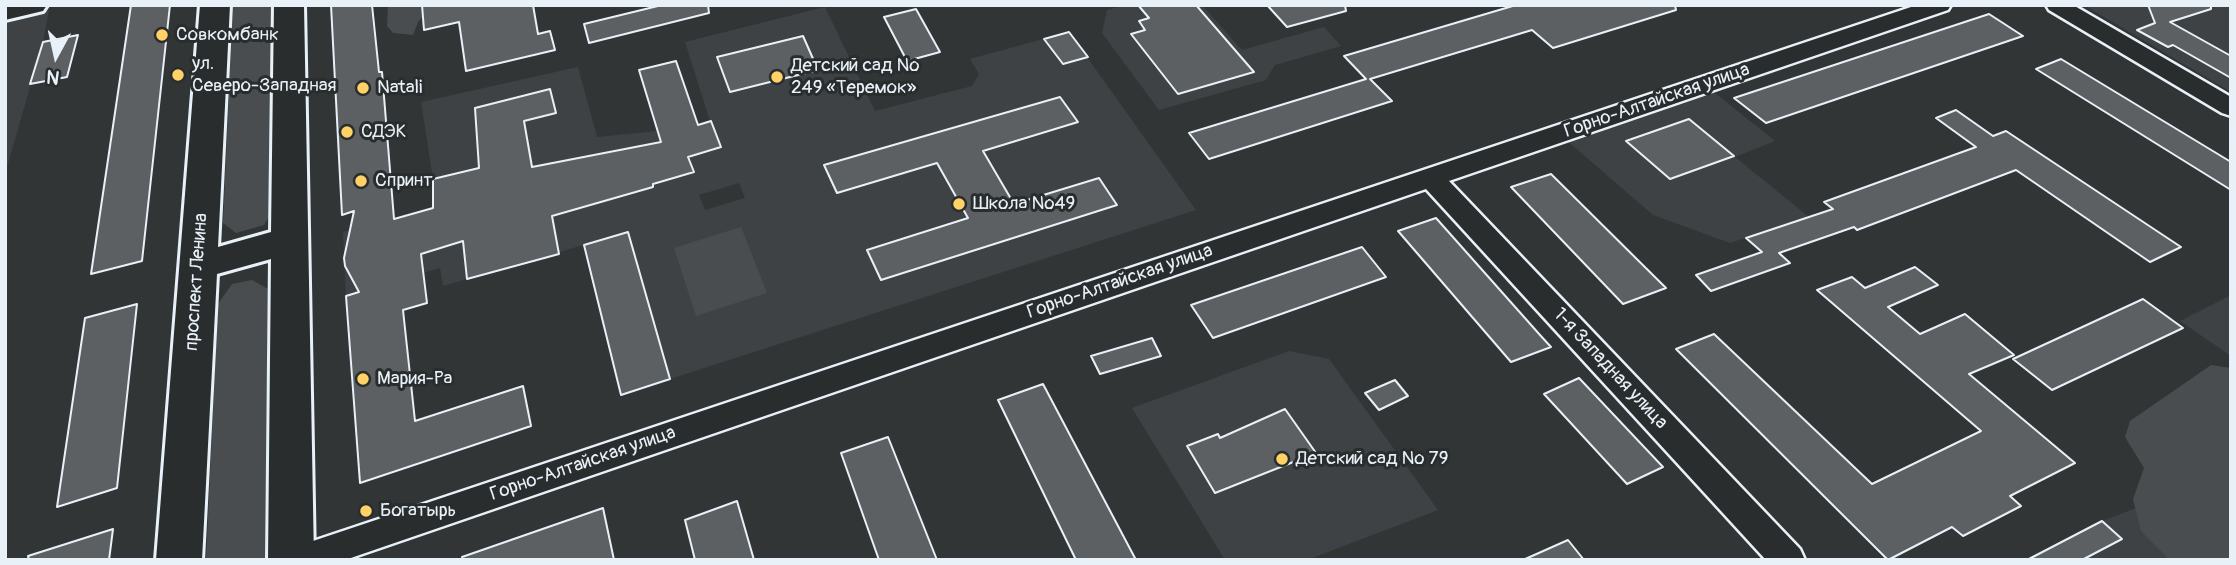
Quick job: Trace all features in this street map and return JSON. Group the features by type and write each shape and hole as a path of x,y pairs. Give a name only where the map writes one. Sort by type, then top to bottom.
{"main road":[{"path":"5,11 32,5"},
{"name":"проспект Ленина","path":"179,560 215,5"},
{"path":"289,5 292,560"},
{"path":"198,266 290,240"}],"street":[{"name":"Горно-Алтайская улица","path":"301,560 1940,5"},
{"path":"2057,5 2231,108"},
{"name":"1-я Западная улица","path":"1431,178 1788,560"}],"shaded area":[{"path":"233,5 276,5 273,210 264,225 236,233 223,223"},
{"path":"388,5 434,5 418,22 413,35 393,33 387,26"},
{"path":"1125,5 1202,5 1242,50 1324,27 1341,46 1275,65 1266,80 1159,110 1102,33 1107,10"},
{"path":"2084,5 2231,5 2231,92 2104,17"},
{"name":"Школа №49","path":"825,7 875,111 972,86 979,74 970,59 1069,32 1196,210 670,379 628,232 443,286 440,268 346,296 343,232 434,208 433,179 421,102 578,67 597,137 688,128 710,121 685,42","holes":["739,183 745,198 705,210 699,195"]},
{"path":"49,10 43,42 5,174 5,19"},
{"path":"1710,89 1775,141 1735,157 1809,217 1730,243 1653,215 1565,139"},
{"path":"741,227 767,293 696,316 674,248"},
{"path":"252,280 268,289 265,560 206,560 218,304 232,284"},
{"path":"2231,295 2231,356 2180,321"},
{"name":"Детский сад № 79","path":"1289,351 1329,359 1438,510 1307,560 1225,560 1132,408"},
{"path":"2211,365 2231,368 2231,560 2170,560 2141,531 2133,499 2144,468 2125,437 2130,421"},
{"path":"2152,502 2231,560 2055,560 2045,551 2102,521"}],"building":[{"path":"131,5 170,5 142,261 91,274"},
{"path":"331,5 372,5 379,72 382,72 394,219 433,208 433,179 479,168 475,108 550,89 556,113 524,121 532,167 661,142 639,70 676,61 698,125 711,121 721,147 688,157 694,172 653,184 653,187 552,216 559,254 467,279 463,241 421,254 427,303 403,310 415,421 523,386 531,426 360,483 346,296 359,292 345,266 344,258 354,211 342,215"},
{"path":"422,5 533,5 538,34 550,31 555,50 466,71 459,22 424,30"},
{"path":"662,5 708,5 709,13 589,43 584,24"},
{"path":"1138,5 1196,5 1254,72 1178,94 1131,34 1145,30 1139,21 1149,18"},
{"path":"1267,5 1345,5 1346,11 1287,27"},
{"path":"1516,5 1675,5 1676,10 1553,48 1532,30 1370,79 1392,101 1209,159 1189,133 1366,79 1344,56"},
{"path":"2148,5 2211,5 2211,9 2170,22 2231,56 2231,78 2173,45 2168,47 2137,30 2155,23"},
{"path":"916,9 940,52 907,61 884,17"},
{"path":"1989,14 2023,36 1766,123 1734,98"},
{"path":"1069,32 1088,57 1063,64 1044,39"},
{"path":"78,35 67,77 30,84 43,42"},
{"path":"803,36 818,70 730,92 717,57"},
{"path":"2061,59 2231,162 2231,190 2036,69"},
{"path":"1060,97 1078,122 983,151 1014,204 1099,178 1117,205 881,280 867,250 968,218 937,163 837,193 824,165"},
{"path":"1956,110 1993,136 2006,131 2181,247 2150,262 2016,170 1857,230 1854,227 1779,253 1790,263 1711,291 1696,275 1762,252 1746,238 1833,209 1824,202 1976,147 1936,118"},
{"path":"1689,119 1734,156 1670,179 1626,141"},
{"path":"1551,174 1666,288 1623,304 1511,187"},
{"path":"1436,218 1551,347 1511,362 1398,231"},
{"path":"628,232 670,379 621,395 584,245"},
{"path":"1362,247 1386,277 1213,338 1191,305"},
{"path":"1915,267 1938,285 1888,307 1920,334 1965,314 2014,355 1969,374 2075,463 2010,496 2021,506 1963,536 1952,527 1888,560 1676,349 1714,334 1872,484 1981,431 1817,290 1852,277 1865,288"},
{"path":"2143,299 2183,328 2052,390 2013,359"},
{"path":"137,304 117,488 57,507 85,318"},
{"path":"1152,338 1161,356 1100,374 1091,356"},
{"path":"1579,378 1663,467 1627,484 1544,394"},
{"path":"1395,380 1408,396 1379,410 1365,393"},
{"path":"1043,384 1136,560 1076,560 998,400"},
{"path":"1285,409 1316,453 1215,493 1187,446 1218,434 1220,438"},
{"path":"888,437 937,560 879,560 841,453"},
{"path":"737,501 754,560 695,560 685,520"},
{"path":"603,508 614,560 463,560 462,557"},
{"path":"2102,521 2122,539 2082,560 2027,560"},
{"path":"113,529 109,560 29,560 28,556"},
{"path":"1568,540 1584,560 1523,560"}],"place":[{"name":"Совкомбанк","path":"162,35"},
{"name":"ул. Северо-Западная","path":"178,75"},
{"name":"Детский сад № 249 «Теремок»","path":"777,77"},
{"name":"Natali","path":"363,88"},
{"name":"СДЭК","path":"347,132"},
{"name":"Спринт","path":"361,181"},
{"name":"Школа №49","path":"959,204"},
{"name":"Мария-Ра","path":"363,379"},
{"name":"Детский сад № 79","path":"1282,459"},
{"name":"Богатырь","path":"366,511"}]}
